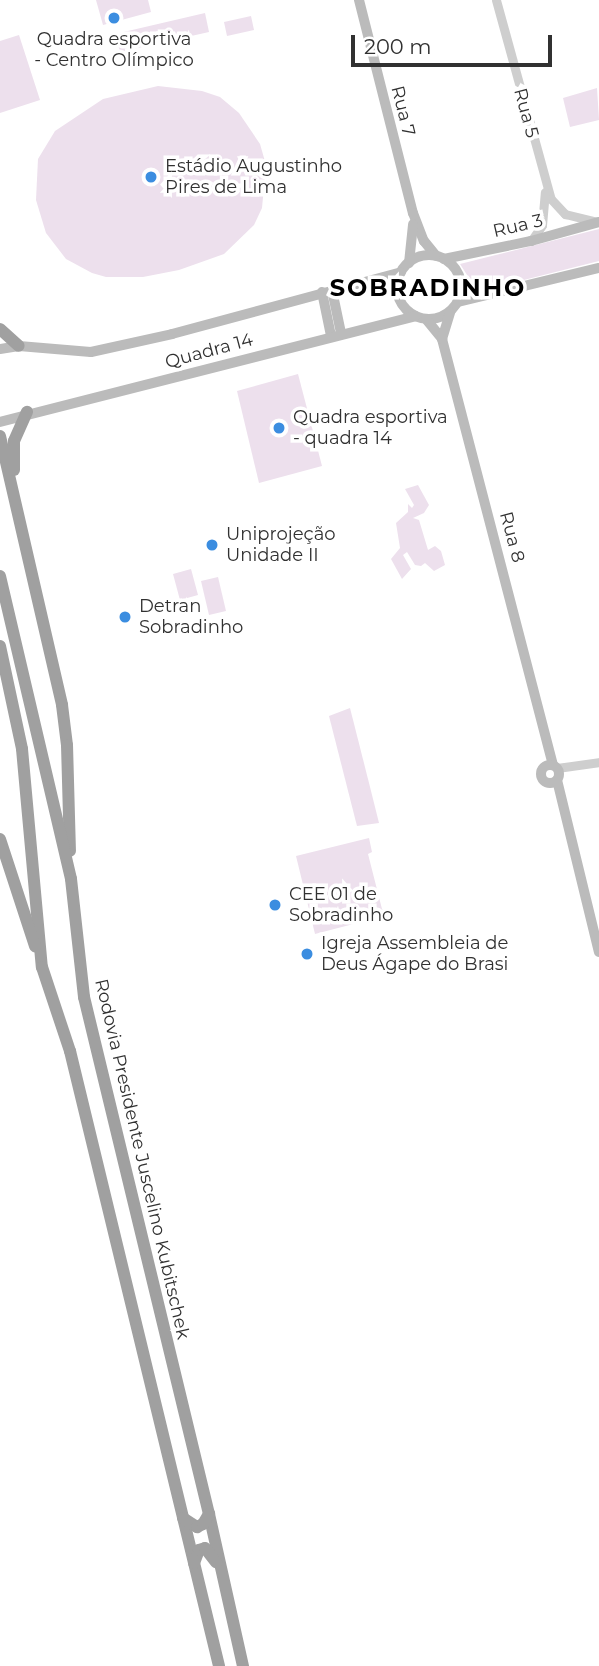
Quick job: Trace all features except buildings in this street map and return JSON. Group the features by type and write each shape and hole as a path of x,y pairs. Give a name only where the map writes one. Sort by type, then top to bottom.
{"highway":[{"path":"0,329 19,346"},
{"path":"27,412 14,441 13,466 27,546"},
{"path":"0,438 62,705 67,745 71,879"},
{"name":"Rodovia Presidente Juscelino Kubitschek","path":"0,576 71,879 84,997 243,1666"},
{"path":"0,646 24,761 42,967"},
{"path":"0,839 70,1051 219,1666"},
{"path":"183,1518 197,1527 203,1524 209,1514"},
{"path":"194,1563 199,1550 205,1548 211,1552 220,1572"}],"main road":[{"name":"Rua 7","path":"359,0 413,213 419,229 440,257"},
{"path":"409,263 413,213"},
{"name":"Rua 3","path":"440,257 531,241 599,222"},
{"path":"442,339 450,312 458,302 460,277 440,257 427,255 409,263 401,272 398,292 407,310 421,318 450,312"},
{"path":"458,302 599,268"},
{"path":"0,349 19,346 91,352 172,334 401,272"},
{"path":"327,291 336,335"},
{"name":"Quadra 14","path":"0,422 27,412 113,393 336,335 421,318"},
{"name":"Rua 8","path":"421,318 442,339 509,588 553,773"},
{"path":"553,773 599,952"}],"street":[{"name":"Rua 5","path":"496,0 545,186"},
{"path":"545,186 557,208 565,214 599,222"},
{"path":"531,241 544,215 545,186"},
{"path":"553,773 599,762"}],"shaded area":[{"name":"Quadra esportiva - Centro Olímpico","path":"96,0 148,0 151,12 103,25"},
{"path":"205,13 209,32 120,52 115,34"},
{"name":"Quadra esportiva - Centro Olímpico","path":"251,16 254,30 227,36 224,22"},
{"path":"19,35 40,100 0,113 0,41"},
{"name":"Estádio Augustinho Pires de Lima","path":"158,86 202,91 220,97 239,113 260,144 266,165 262,208 254,225 224,254 179,270 143,277 106,277 92,273 66,259 46,233 36,200 38,159 55,131 103,99"},
{"path":"597,88 599,120 570,127 563,98"},
{"path":"599,229 599,261 468,294 469,278 460,264"},
{"name":"Quadra esportiva - quadra 14","path":"298,374 322,466 259,483 237,391"},
{"path":"418,485 429,505 424,513 413,518 419,520 428,550 435,546 441,551 445,565 434,571 425,563 421,566 415,565 407,552 403,555 411,569 402,579 391,559 400,548 396,523 408,512 408,504 412,508 414,505 405,489"},
{"path":"191,569 198,595 180,600 173,574"},
{"path":"218,577 226,611 209,615 201,581"},
{"path":"350,708 379,823 357,826 329,716"},
{"path":"369,838 372,852 368,854 382,909 387,910 388,915 315,934 296,856"}],"place":[{"name":"Quadra esportiva - Centro Olímpico","path":"114,18"},
{"name":"Estádio Augustinho Pires de Lima","path":"151,177"},
{"name":"Quadra esportiva - quadra 14","path":"279,428"},
{"name":"Uniprojeção Unidade II","path":"212,545"},
{"name":"Detran Sobradinho","path":"125,617"},
{"name":"CEE 01 de Sobradinho","path":"275,905"},
{"name":"Igreja Assembleia de Deus Ágape do Brasi","path":"307,954"}],"district":[{"name":"SOBRADINHO","path":"428,288"}]}
